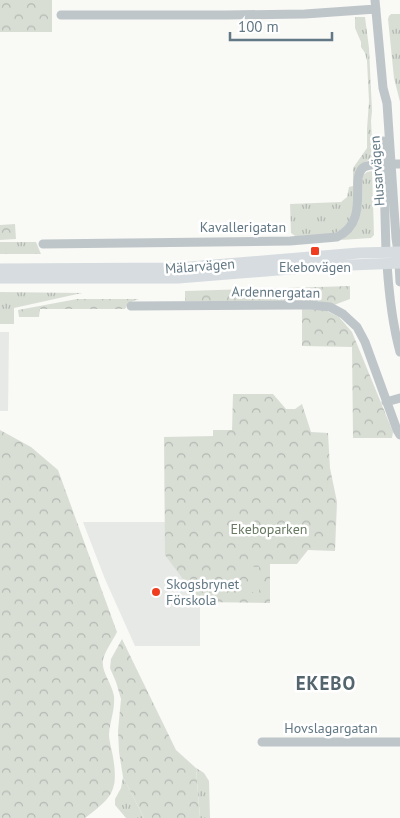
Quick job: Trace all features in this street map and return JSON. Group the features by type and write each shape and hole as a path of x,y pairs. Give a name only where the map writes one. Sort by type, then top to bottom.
{"main road":[{"name":"Mälarvägen","path":"0,269 178,268 399,257"},
{"name":"Mälarvägen","path":"0,278 169,278 327,266 386,258"}],"street":[{"path":"60,15 305,14 375,4"},
{"name":"Husarvägen","path":"375,4 383,88 387,103 399,257"},
{"name":"Husarvägen","path":"386,258 391,164"},
{"name":"Kavallerigatan","path":"42,244 290,241 337,238 354,221 359,205 358,180 360,172 364,167 371,165 391,164"},
{"path":"399,257 400,282"},
{"path":"386,258 390,311 400,352"},
{"name":"Ardennergatan","path":"131,306 311,305 330,308 343,314 357,327 365,342 400,435"},
{"path":"386,402 400,398"},
{"name":"Hovslagargatan","path":"262,742 400,742"}],"shaded area":[{"path":"0,332 9,332 8,411 0,411"},
{"name":"Skogsbrynet Förskola","path":"83,522 168,522 201,582 200,646 135,646 105,579"}],"green space":[{"path":"0,0 52,0 52,32 0,32"},
{"path":"391,14 400,14 400,102 394,78 388,19"},
{"path":"355,17 365,17 369,48 373,158 361,164 350,222 343,229 335,233 316,236 295,236 291,233 290,204 341,202 347,197 349,187 353,186 353,168 367,148 369,101 367,61 355,28"},
{"path":"372,171 374,235 371,238 341,240 356,225 361,210 363,175"},
{"path":"15,224 16,239 0,240 0,225"},
{"path":"0,242 36,242 41,254 0,254"},
{"path":"350,286 350,299 334,305 318,301 185,301 185,291"},
{"path":"0,292 82,293 14,308 14,324 0,324"},
{"path":"77,299 139,299 128,303 125,309 40,309 39,317 19,317 18,310"},
{"path":"302,307 323,309 339,317 352,332 393,432 392,438 353,438 352,347 302,346"},
{"name":"Ekeboparken","path":"233,394 273,394 286,409 295,409 302,404 311,432 328,433 330,468 337,502 335,551 308,550 297,564 270,564 270,603 200,602 165,555 164,437 213,436 213,430 232,430"},
{"path":"0,430 31,447 58,470 117,632 103,660 105,673 114,696 109,740 115,769 114,786 107,799 85,818 0,818"},
{"path":"248,567 259,567 259,592 249,592"},
{"path":"122,639 176,750 196,768 200,818 144,818 123,777 118,731 121,699 110,668 111,659"},
{"path":"196,768 204,773 209,781 210,818 200,818"},
{"path":"123,777 144,818 126,818 115,805 115,799 121,788"}],"place":[{"name":"Ekebovägen","path":"315,251"},
{"name":"Skogsbrynet Förskola","path":"156,592"}],"district":[{"name":"EKEBO","path":"326,683"}]}
